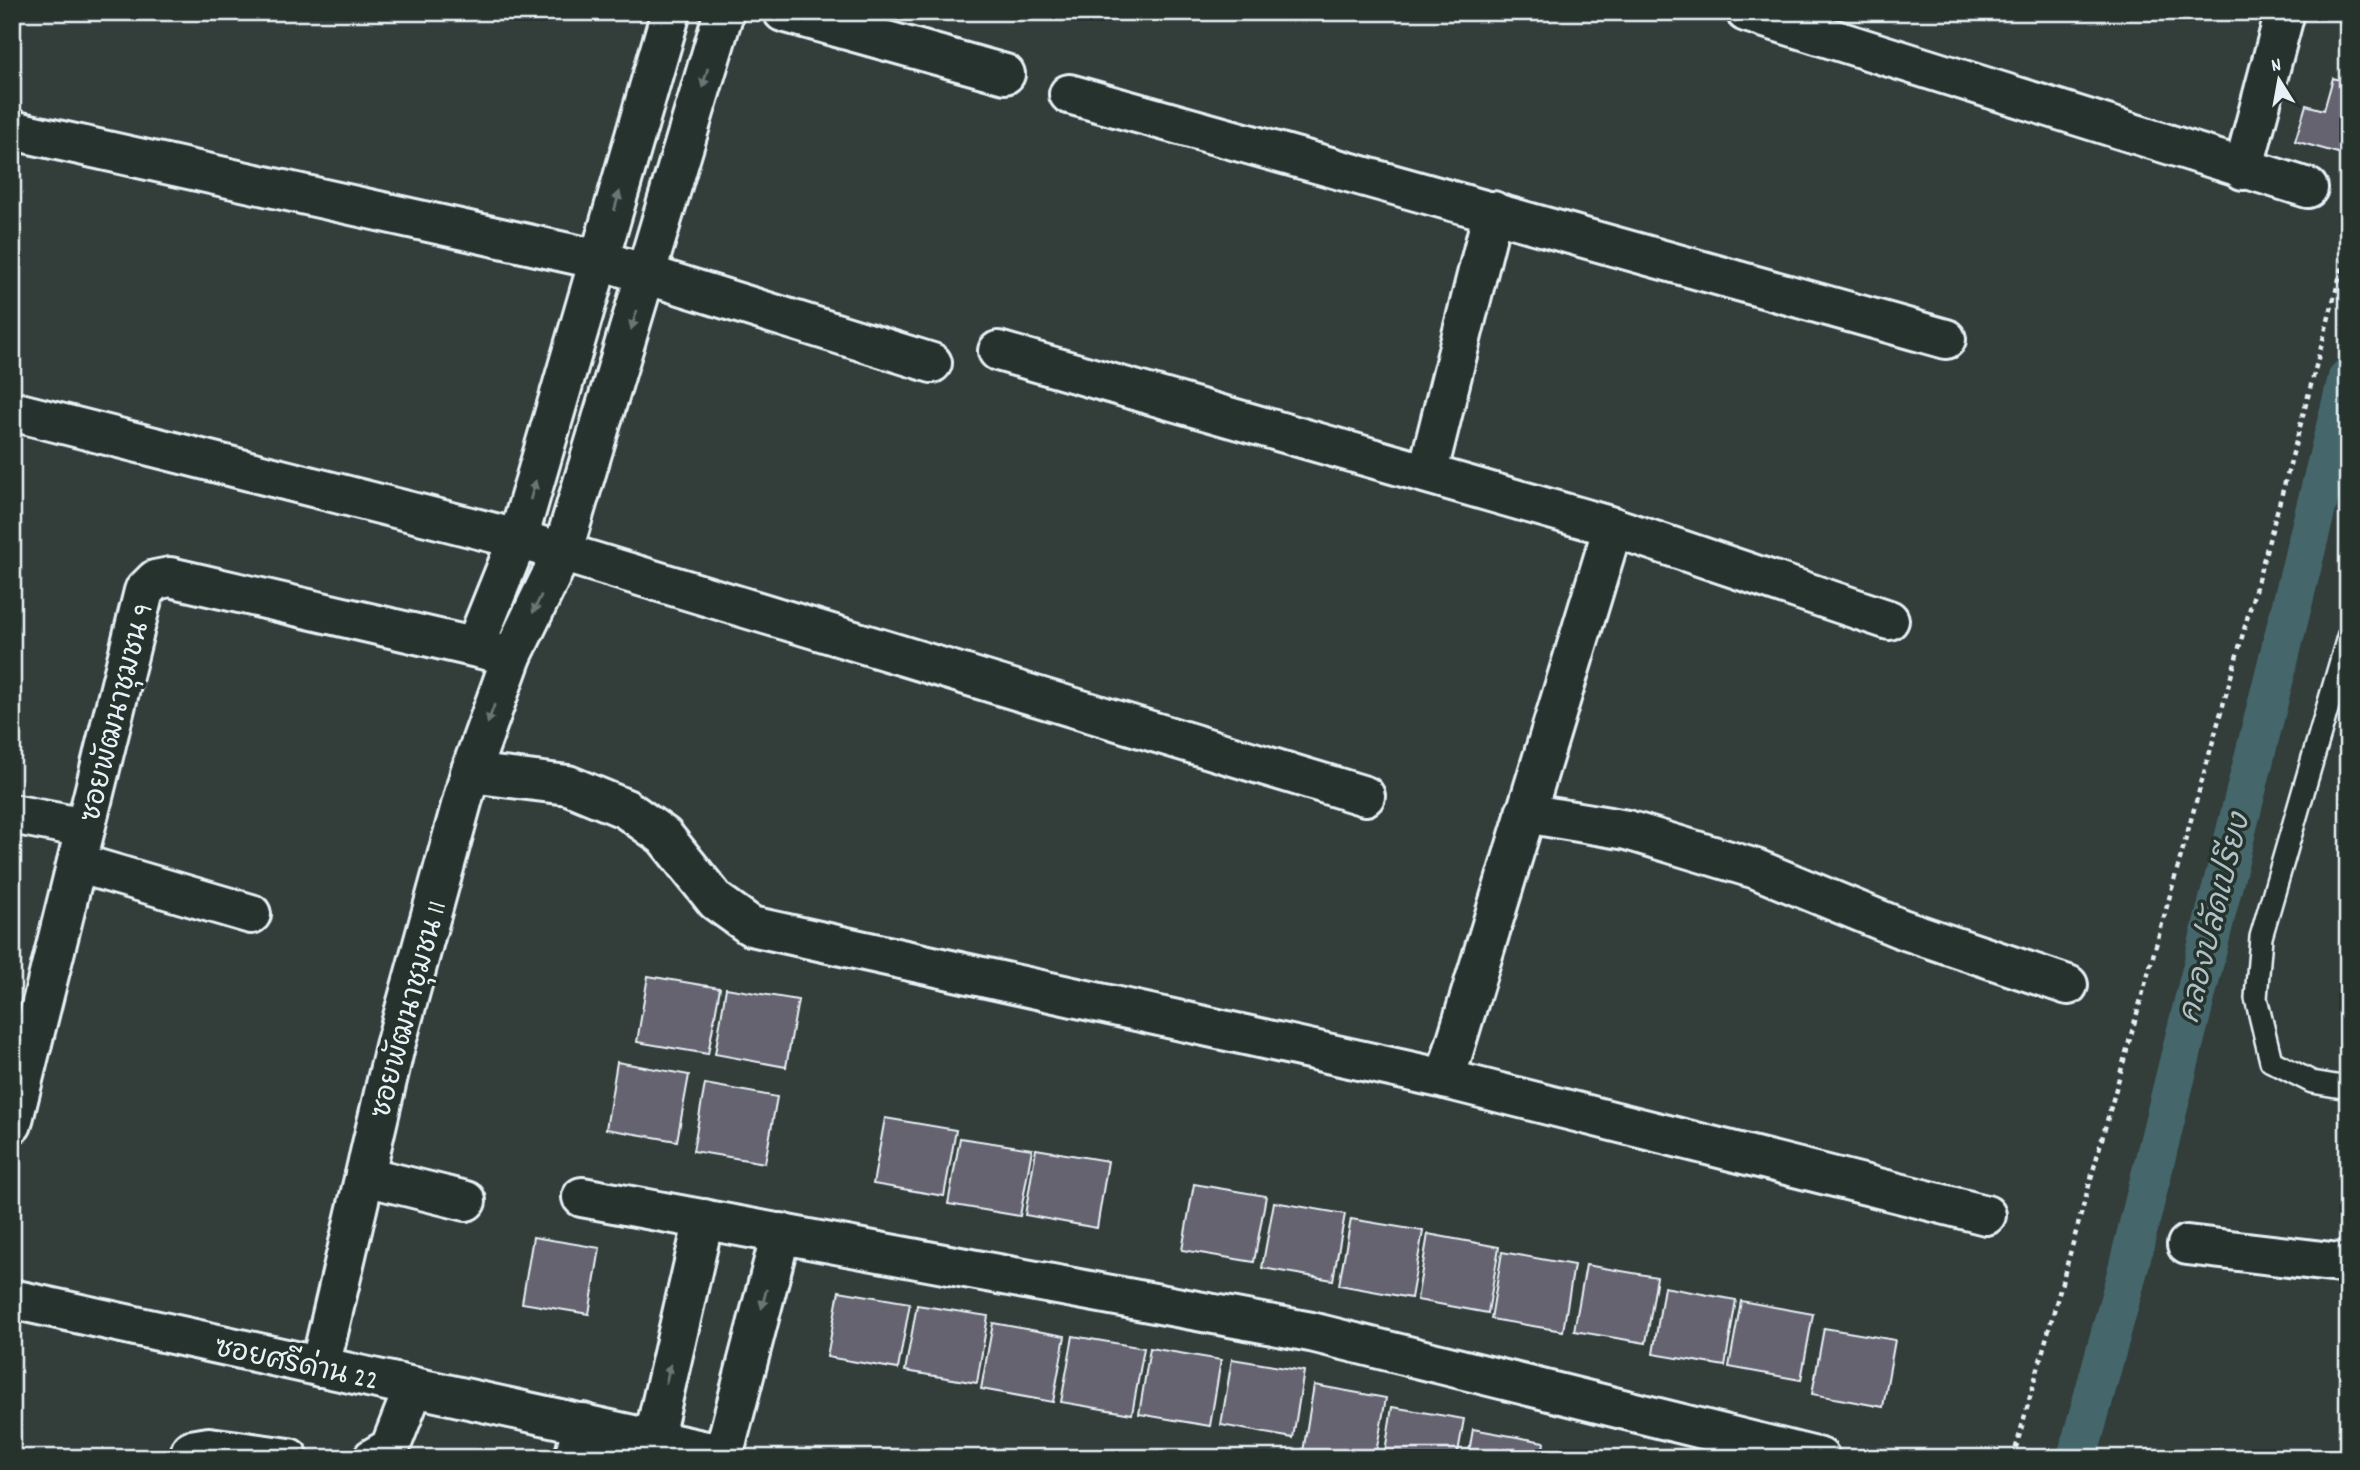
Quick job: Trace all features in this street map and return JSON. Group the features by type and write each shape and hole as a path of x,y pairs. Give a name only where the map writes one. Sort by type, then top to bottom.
{"street":[{"path":"475,646 518,539 671,12"},
{"name":"ซอยพัฒนาชุมชน 11","path":"320,1367 395,1046 470,773 512,656 562,553 648,276 724,12"},
{"path":"783,12 1005,74"},
{"path":"1746,12 2243,170 2308,188"},
{"path":"2243,170 2286,12"},
{"path":"1069,94 1946,339"},
{"path":"12,130 600,260 932,363"},
{"path":"1428,471 1493,211"},
{"path":"998,351 1428,471 1614,527 1889,620"},
{"path":"12,411 518,539 1365,796"},
{"path":"1445,1079 1614,527"},
{"name":"ซอยพัฒนาชุมชน 9","path":"12,1124 144,591 155,580 170,577 512,656"},
{"path":"470,773 568,785 626,809 664,836 716,901 751,926 1445,1079 1986,1215"},
{"path":"1525,813 1628,830 1756,869 1902,929 2068,985"},
{"path":"12,814 251,914"},
{"path":"365,1176 466,1200"},
{"path":"582,1196 1311,1332 1821,1458"},
{"path":"653,1441 704,1219"},
{"name":"ซอยศรีด่าน 22","path":"12,1299 414,1387 578,1441 653,1441 720,1454 725,1450 781,1233"},
{"path":"2187,1245 2348,1264"},
{"path":"373,1458 390,1448 414,1387"},
{"path":"189,1458 191,1450 209,1447 289,1458"}],"lane":[{"path":"2348,637 2261,937 2256,998 2271,1061 2312,1082 2348,1088"}],"path":[{"path":"2013,1458 2288,472 2348,245"}],"building":[{"path":"2333,78 2348,82 2348,145 2345,155 2295,141 2306,105 2324,110"},
{"path":"648,976 720,988 708,1054 637,1042"},
{"path":"726,988 798,1000 786,1067 715,1054"},
{"path":"617,1062 689,1075 677,1141 606,1129"},
{"path":"705,1084 777,1097 765,1163 693,1151"},
{"path":"885,1118 956,1130 944,1196 873,1184"},
{"path":"960,1138 1032,1149 1020,1216 948,1204"},
{"path":"1036,1149 1108,1161 1097,1228 1025,1215"},
{"path":"1194,1184 1266,1196 1254,1262 1182,1250"},
{"path":"1274,1202 1345,1214 1333,1280 1262,1268"},
{"path":"1351,1219 1423,1231 1411,1298 1339,1285"},
{"path":"1428,1234 1499,1247 1488,1313 1417,1300"},
{"path":"533,1237 600,1248 589,1314 522,1303"},
{"path":"1502,1252 1574,1265 1563,1331 1491,1319"},
{"path":"1586,1265 1657,1277 1646,1343 1574,1331"},
{"path":"1664,1287 1736,1300 1725,1366 1653,1354"},
{"path":"839,1291 910,1303 898,1369 827,1357"},
{"path":"1741,1301 1813,1314 1801,1380 1729,1367"},
{"path":"917,1305 988,1316 977,1383 905,1371"},
{"path":"993,1323 1065,1336 1053,1402 981,1389"},
{"path":"1824,1328 1895,1340 1883,1407 1812,1394"},
{"path":"1073,1336 1144,1348 1132,1414 1061,1402"},
{"path":"1150,1348 1221,1360 1210,1426 1139,1414"},
{"path":"1232,1359 1304,1371 1293,1438 1221,1425"},
{"path":"1314,1385 1386,1398 1375,1458 1338,1458 1303,1452"},
{"path":"1392,1407 1464,1419 1457,1458 1384,1458"},
{"path":"1473,1429 1544,1442 1542,1458 1468,1458"},
{"path":"1552,1452 1586,1458 1551,1458"}],"waterway":[{"name":"คลองปลัดเปรียง","path":"2077,1458 2125,1281 2348,378"}]}
